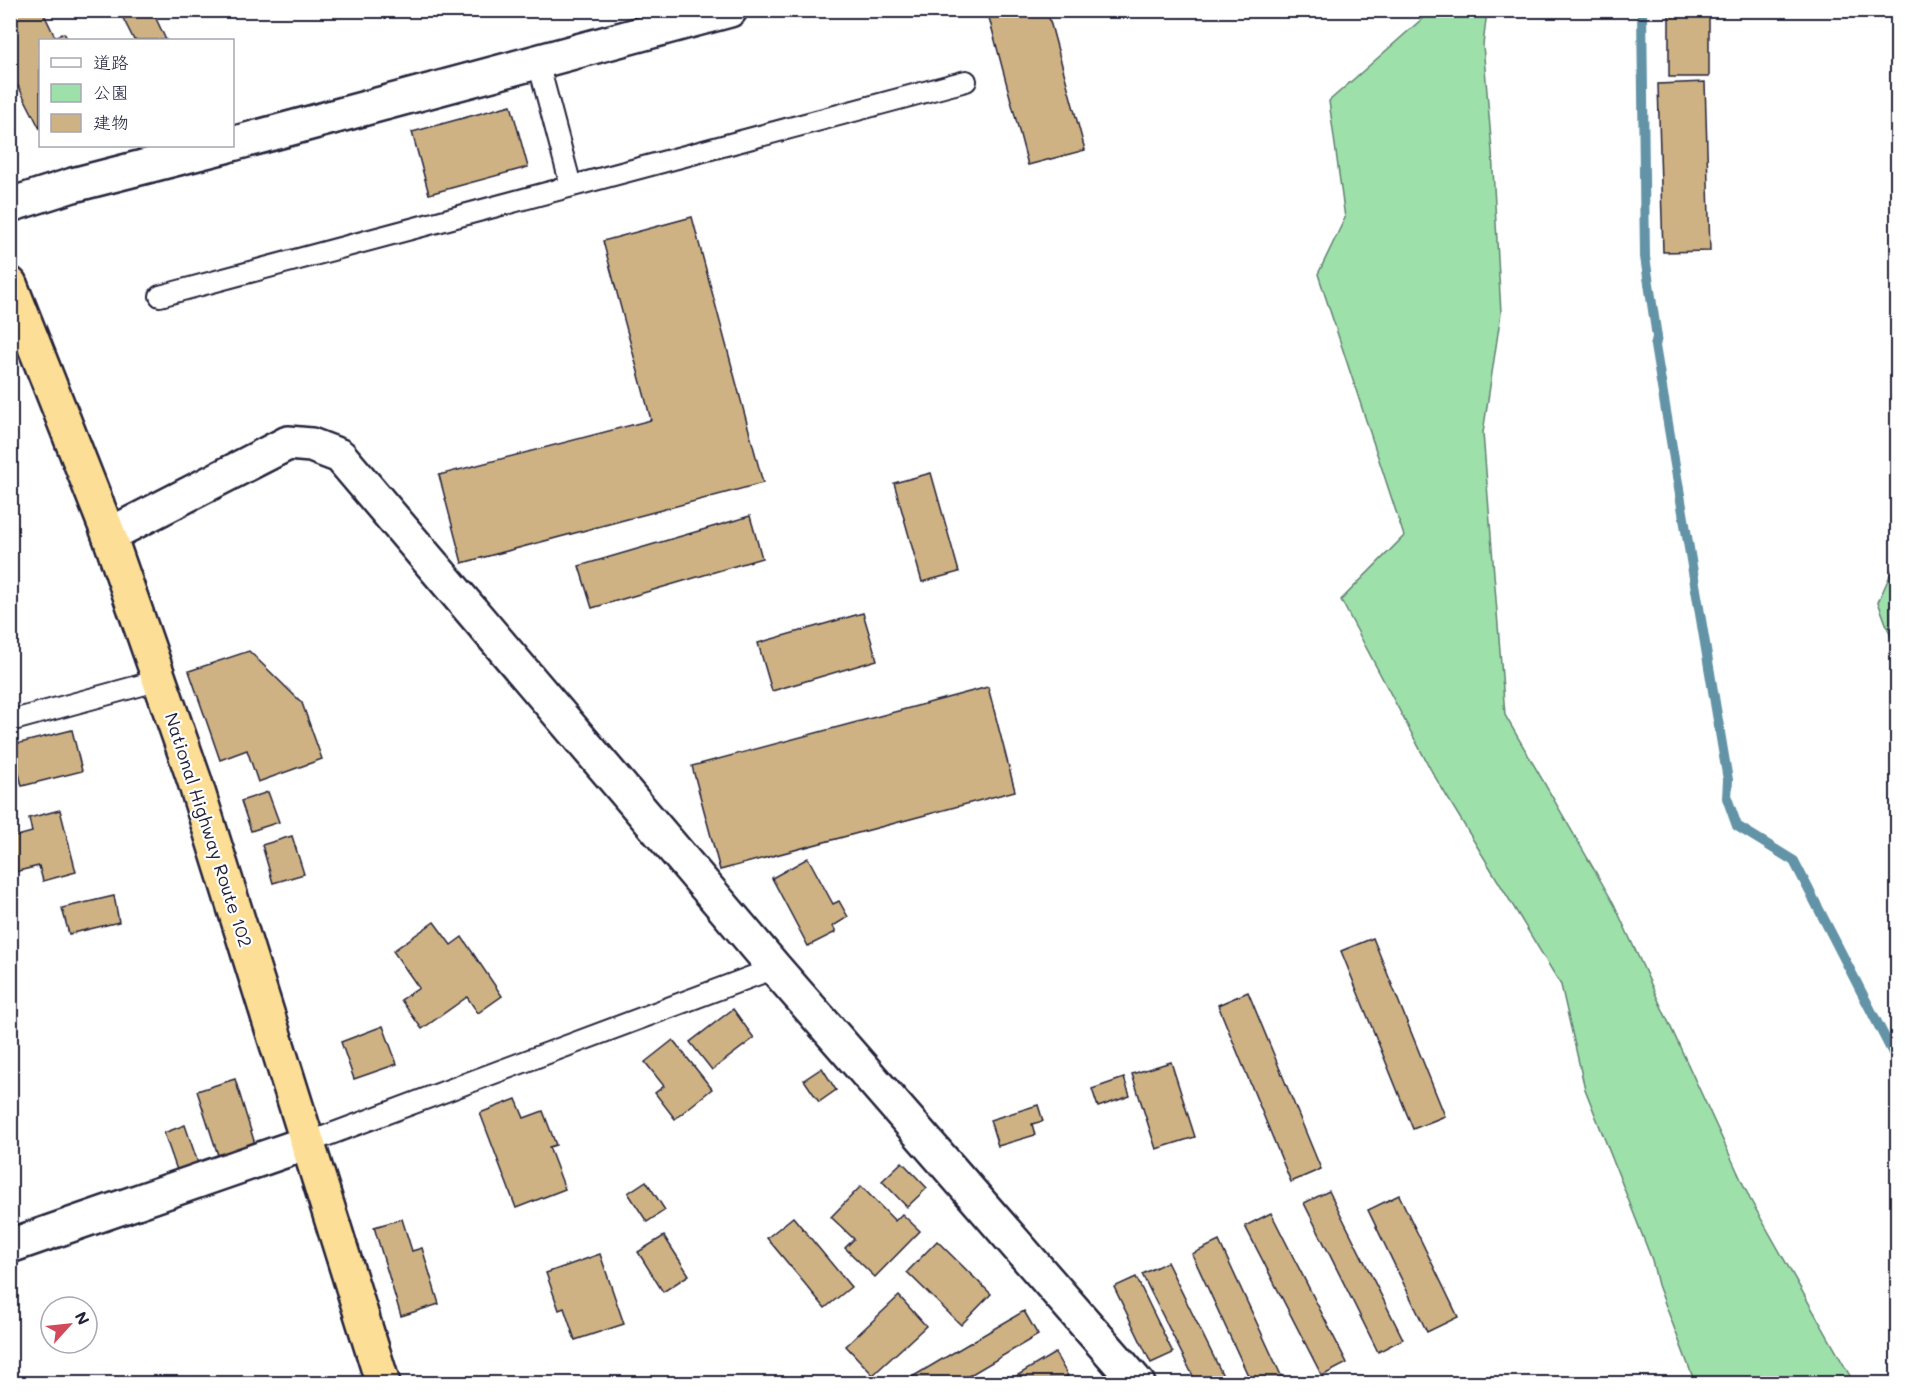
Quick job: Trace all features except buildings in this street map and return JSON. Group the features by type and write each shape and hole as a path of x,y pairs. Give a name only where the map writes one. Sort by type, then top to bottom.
{"highway":[{"name":"National Highway Route 102","path":"10,284 109,535 194,779 383,1383"}],"street":[{"path":"234,143 730,10"},
{"path":"10,205 73,185 221,147"},
{"path":"109,535 288,443 311,444 340,456 775,968 1138,1383"},
{"path":"10,1246 307,1143"}],"lane":[{"path":"538,62 571,186"},
{"path":"160,296 966,81"},
{"path":"10,721 160,680"},
{"path":"307,1143 775,968"}],"green space":[{"path":"1431,11 1487,11 1483,45 1492,151 1501,313 1483,433 1505,715 1614,904 1750,1199 1854,1383 1695,1383 1658,1285 1652,1260 1585,1089 1561,985 1432,772 1341,600 1404,536 1318,274 1345,218 1329,101"},
{"path":"1897,560 1898,653 1878,602"}],"waterway":[{"path":"1642,10 1645,257 1657,337 1655,346 1728,780 1727,798 1737,826 1794,861 1898,1063"}]}
